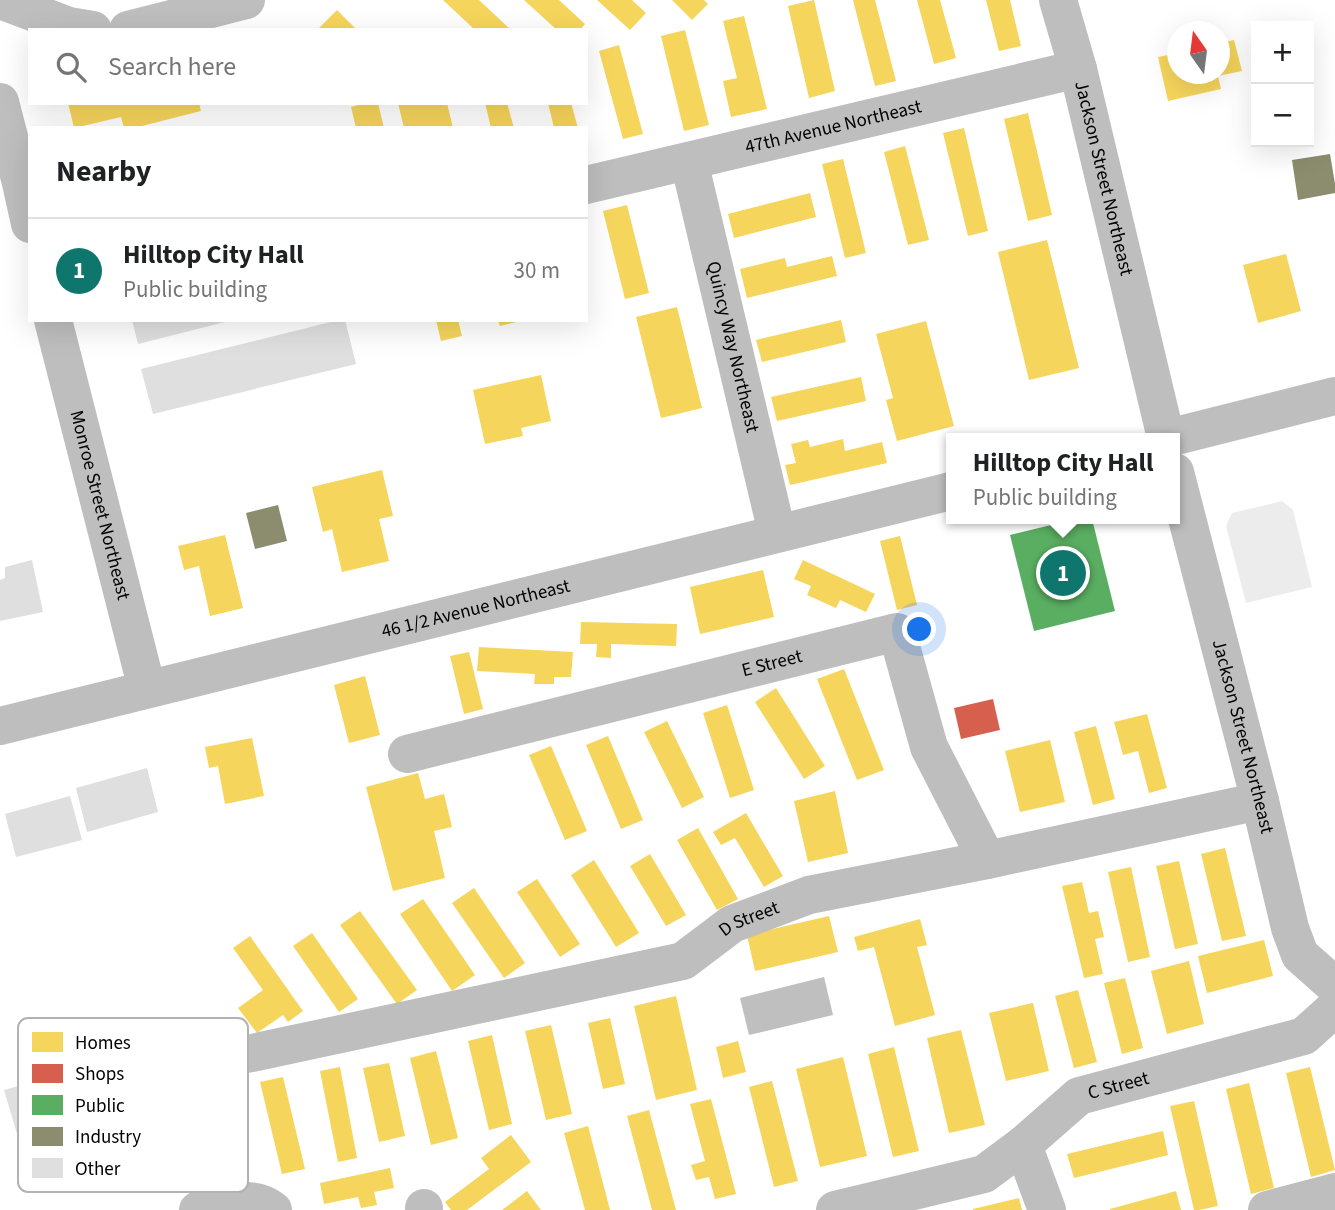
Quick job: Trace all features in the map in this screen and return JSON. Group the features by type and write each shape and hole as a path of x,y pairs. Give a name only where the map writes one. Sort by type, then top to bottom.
{"street":[{"path":"0,0 81,28"},
{"path":"136,28 246,0"},
{"name":"Jackson Street Northeast","path":"1058,0 1078,69 1166,433"},
{"name":"47th Avenue Northeast","path":"588,185 1078,69"},
{"path":"0,102 10,185 28,221"},
{"name":"Quincy Way Northeast","path":"689,161 777,533"},
{"name":"Monroe Street Northeast","path":"54,322 147,689"},
{"path":"1180,435 1335,397"},
{"name":"Jackson Street Northeast","path":"1180,491 1290,928 1300,955 1335,986"},
{"name":"46 1/2 Avenue Northeast","path":"0,726 946,492"},
{"name":"E Street","path":"407,754 897,632 929,747 987,860"},
{"name":"D Street","path":"248,1054 683,961 732,924 808,895 987,860 1260,801"},
{"name":"C Street","path":"835,1210 984,1174 1023,1145 1079,1096 1304,1036 1335,1008"},
{"path":"1023,1145 1047,1210"},
{"path":"1267,1210 1335,1192"},
{"path":"198,1210 232,1201 249,1200 270,1207"}],"shaded area":[{"path":"1282,501 1293,510 1312,587 1246,603 1226,526 1232,513"},
{"path":"824,977 833,1015 749,1035 740,998"}],"building: Homes":[{"path":"443,0 479,0 509,28 473,28"},
{"path":"524,0 559,0 585,24 582,28 555,28"},
{"path":"597,0 632,0 646,13 630,30"},
{"path":"672,0 704,0 708,4 692,20"},
{"path":"814,0 835,91 809,98 788,6"},
{"path":"853,0 875,0 896,81 875,86"},
{"path":"917,0 940,0 956,58 934,64"},
{"path":"986,0 1010,0 1021,46 999,51"},
{"path":"337,10 355,28 319,28"},
{"path":"744,16 767,109 731,117 723,81 737,78 723,21"},
{"path":"685,30 709,125 684,131 661,36"},
{"path":"1234,40 1242,71 1230,74 1230,41"},
{"path":"619,45 643,134 623,139 599,51"},
{"path":"1167,55 1167,84 1220,84 1221,89 1168,101 1158,57"},
{"path":"68,105 200,105 201,111 142,126 123,126 121,117 74,126"},
{"path":"378,105 384,126 356,126 351,107"},
{"path":"398,105 447,105 453,126 404,126"},
{"path":"485,105 508,105 513,126 491,126"},
{"path":"548,105 572,105 577,126 554,126"},
{"path":"1028,113 1052,215 1028,221 1004,119"},
{"path":"964,128 988,231 968,236 943,133"},
{"path":"905,146 929,240 908,245 884,152"},
{"path":"843,159 866,253 845,258 822,164"},
{"path":"810,193 816,217 734,238 728,214"},
{"path":"627,205 649,293 625,299 603,211"},
{"path":"1047,240 1079,368 1029,380 998,252"},
{"path":"1286,254 1301,311 1258,323 1243,265"},
{"path":"832,256 837,276 747,298 740,269 785,258 787,267"},
{"path":"677,307 702,408 661,418 636,317"},
{"path":"841,320 846,342 762,362 756,340"},
{"path":"926,321 954,426 897,441 886,400 893,398 876,334"},
{"path":"436,322 458,322 462,336 441,341"},
{"path":"499,322 517,322 500,326"},
{"path":"541,375 551,421 521,428 523,436 485,444 473,390"},
{"path":"861,377 866,401 777,421 771,397"},
{"path":"843,439 845,451 882,442 887,463 790,485 785,465 796,463 791,444 808,440 810,447"},
{"path":"382,470 393,516 379,519 389,561 342,572 332,529 323,532 312,487"},
{"path":"225,535 243,608 210,616 199,566 184,570 178,546"},
{"path":"900,536 917,605 897,610 880,541"},
{"path":"803,560 875,594 866,612 840,600 836,608 807,595 811,586 794,579"},
{"path":"763,570 774,617 700,634 690,587"},
{"path":"581,622 677,624 676,646 611,644 611,658 596,657 597,644 580,644"},
{"path":"479,647 573,652 571,677 554,677 554,684 534,684 535,674 477,671"},
{"path":"469,652 483,709 464,714 450,656"},
{"path":"844,669 884,770 857,780 817,679"},
{"path":"365,676 380,735 349,743 334,685"},
{"path":"776,688 825,766 804,779 755,702"},
{"path":"727,705 754,790 730,798 703,713"},
{"path":"1147,714 1167,788 1149,793 1138,751 1123,755 1114,722"},
{"path":"667,721 704,797 682,808 644,732"},
{"path":"1096,726 1115,799 1093,805 1074,732"},
{"path":"608,736 643,820 621,829 586,745"},
{"path":"252,738 264,796 225,804 218,766 209,768 205,747"},
{"path":"1050,740 1065,802 1020,812 1005,751"},
{"path":"551,746 587,831 565,840 529,755"},
{"path":"418,773 425,799 444,794 452,827 434,831 445,878 393,891 366,787"},
{"path":"835,791 848,853 808,862 794,801"},
{"path":"746,813 783,876 764,887 735,838 721,845 713,832"},
{"path":"698,828 738,899 717,910 677,840"},
{"path":"1225,848 1246,936 1222,941 1201,854"},
{"path":"650,854 686,915 666,926 630,866"},
{"path":"594,860 639,933 616,947 571,875"},
{"path":"1179,861 1198,944 1175,949 1156,866"},
{"path":"1131,867 1150,957 1128,962 1108,872"},
{"path":"537,879 580,944 560,957 517,892"},
{"path":"1082,882 1089,913 1098,911 1104,937 1095,939 1103,974 1084,978 1062,886"},
{"path":"474,888 525,963 504,978 452,903"},
{"path":"423,899 475,975 452,991 400,914"},
{"path":"360,911 417,990 397,1004 340,925"},
{"path":"829,916 838,952 755,971 747,935"},
{"path":"920,919 927,945 917,947 935,1015 895,1026 874,947 858,951 854,937"},
{"path":"312,933 358,999 339,1012 293,946"},
{"path":"250,936 303,1011 288,1022 283,1015 257,1033 238,1008 263,990 233,948"},
{"path":"1264,940 1273,976 1207,993 1198,956"},
{"path":"1189,961 1204,1024 1167,1034 1151,971"},
{"path":"1125,978 1143,1048 1122,1054 1104,983"},
{"path":"1078,990 1097,1062 1074,1068 1055,996"},
{"path":"676,996 697,1090 656,1100 634,1006"},
{"path":"1033,1003 1049,1071 1006,1081 989,1013"},
{"path":"610,1018 625,1084 603,1089 588,1023"},
{"path":"551,1025 572,1114 546,1120 525,1031"},
{"path":"961,1030 985,1125 949,1133 927,1038"},
{"path":"492,1035 512,1124 489,1130 468,1041"},
{"path":"738,1041 746,1072 723,1078 716,1047"},
{"path":"894,1047 919,1151 893,1157 868,1054"},
{"path":"436,1051 458,1138 431,1145 410,1058"},
{"path":"843,1057 867,1156 820,1167 796,1069"},
{"path":"389,1063 405,1136 379,1142 363,1068"},
{"path":"340,1067 357,1158 338,1162 320,1071"},
{"path":"1310,1067 1335,1170 1311,1177 1286,1073"},
{"path":"283,1077 305,1169 282,1174 260,1082"},
{"path":"772,1081 798,1181 774,1187 749,1087"},
{"path":"1249,1083 1274,1188 1251,1194 1226,1089"},
{"path":"711,1099 736,1194 715,1199 709,1177 696,1180 691,1165 705,1161 690,1104"},
{"path":"1194,1101 1218,1206 1199,1210 1194,1210 1170,1106"},
{"path":"649,1110 676,1210 652,1210 627,1116"},
{"path":"588,1126 610,1210 585,1210 564,1133"},
{"path":"1163,1131 1168,1155 1074,1178 1067,1154"},
{"path":"511,1135 531,1162 467,1210 451,1210 445,1202 489,1169 481,1158"},
{"path":"390,1168 394,1188 374,1192 377,1205 361,1208 358,1197 324,1204 320,1183"},
{"path":"527,1191 541,1210 502,1210"},
{"path":"1176,1191 1181,1210 1110,1210 1110,1209"},
{"path":"1019,1198 1022,1210 973,1210 973,1209"}],"building: Shops":[{"path":"993,699 1000,730 961,739 954,708"}],"building: Public":[{"path":"1055,524 1093,524 1115,611 1034,631 1010,535"}],"building: Industry":[{"path":"1330,154 1335,193 1298,200 1292,160"},
{"path":"278,505 287,541 255,549 246,513"}],"building: Other":[{"path":"132,322 225,322 138,344"},
{"path":"331,322 346,322 356,364 153,414 141,369"},
{"path":"32,560 43,612 0,621 0,580 5,578 5,567"},
{"path":"147,768 158,812 87,832 76,788"},
{"path":"70,796 82,840 16,857 5,814"},
{"path":"18,1086 18,1134 17,1134 4,1090"}],"place":[{"name":"Hilltop City Hall","path":"1063,573"}]}
